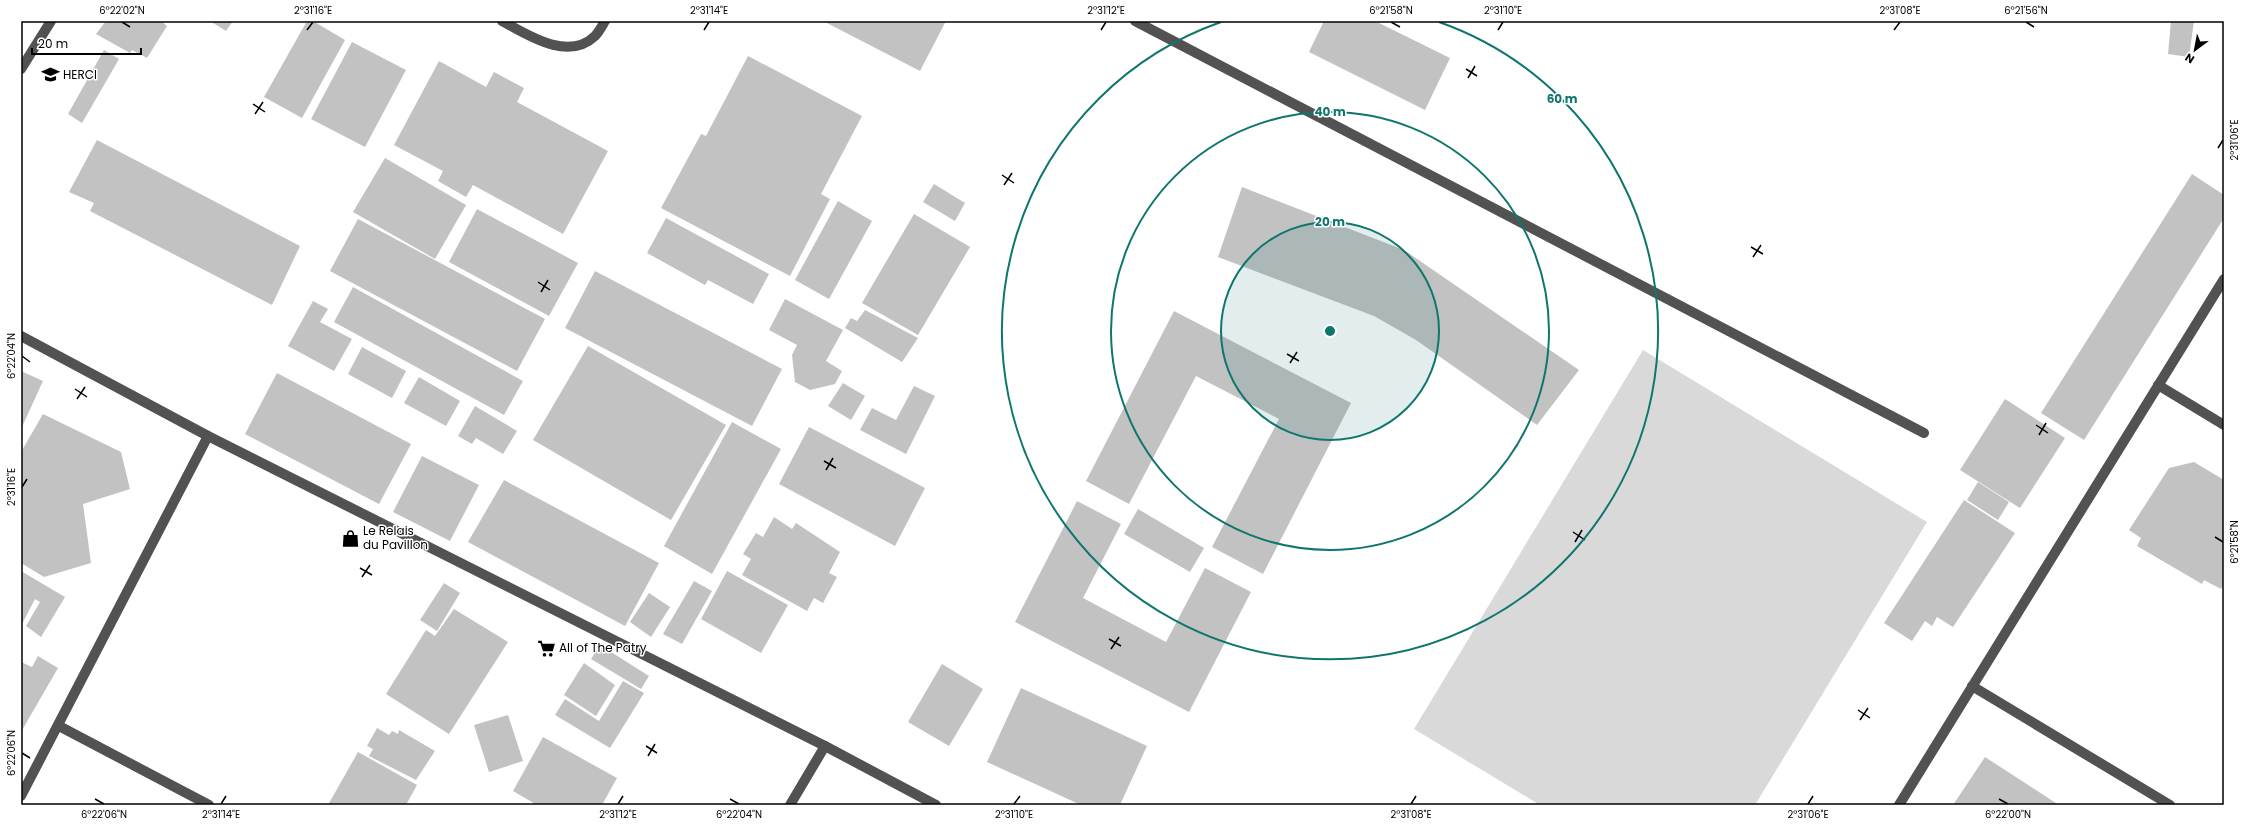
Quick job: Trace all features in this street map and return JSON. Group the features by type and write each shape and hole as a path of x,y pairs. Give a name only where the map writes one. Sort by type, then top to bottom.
{"street":[{"path":"21,69 51,21"},
{"path":"502,21 542,42 572,48 594,37 605,21"},
{"path":"1136,21 1924,433"},
{"path":"1899,805 2224,279"},
{"path":"21,336 208,436 825,746 936,805"},
{"path":"2158,385 2224,425"},
{"path":"21,796 59,726 208,436"},
{"path":"1972,686 2170,805"},
{"path":"59,726 209,805"},
{"path":"790,805 825,746"}],"shaded area":[{"path":"1643,350 1927,522 1755,805 1540,805 1414,729"}],"building":[{"path":"106,21 161,21 167,26 147,58 132,50 130,53 96,34"},
{"path":"210,21 233,21 226,31"},
{"path":"307,21 313,21 345,40 302,118 264,97"},
{"path":"823,21 946,21 920,71"},
{"path":"1324,21 1375,21 1450,58 1425,110 1309,52"},
{"path":"2171,21 2194,21 2189,57 2168,54"},
{"path":"352,42 406,70 365,147 311,119"},
{"path":"104,50 119,59 82,123 68,114"},
{"path":"748,56 862,116 821,194 830,199 790,276 661,208 701,134 706,136"},
{"path":"439,61 486,87 494,72 524,88 517,102 608,151 563,234 473,185 466,197 438,181 443,171 394,145"},
{"path":"97,140 300,246 272,305 90,211 94,203 69,192"},
{"path":"385,158 466,205 435,259 353,212"},
{"path":"2192,174 2224,195 2224,218 2084,440 2041,413"},
{"path":"934,184 965,203 955,221 923,202"},
{"path":"1242,187 1404,250 1579,370 1537,425 1416,340 1374,316 1218,257"},
{"path":"838,201 872,221 829,299 795,280"},
{"path":"477,209 578,263 549,316 449,262"},
{"path":"914,214 970,247 918,335 862,303"},
{"path":"666,218 769,274 753,304 708,280 705,285 647,253"},
{"path":"358,219 545,319 517,371 330,271"},
{"path":"595,271 782,369 752,426 565,328"},
{"path":"353,287 523,381 504,415 334,322"},
{"path":"785,299 843,330 826,361 842,371 835,384 810,390 795,382 792,355 797,345 769,330"},
{"path":"313,301 328,309 320,322 352,339 334,371 288,346"},
{"path":"865,310 918,338 902,362 845,328 851,318 857,321"},
{"path":"1174,311 1351,403 1263,574 1212,547 1279,419 1196,376 1129,504 1086,481"},
{"path":"588,346 726,425 671,520 533,440"},
{"path":"362,347 406,371 392,398 348,374"},
{"path":"21,371 43,381 21,429"},
{"path":"277,373 411,444 379,504 245,434"},
{"path":"419,377 460,401 446,426 404,403"},
{"path":"843,383 865,396 851,420 828,406"},
{"path":"914,386 935,396 906,454 860,430 872,408 896,420"},
{"path":"2005,399 2065,438 2020,508 1960,470"},
{"path":"475,406 517,431 503,454 476,438 472,444 458,436"},
{"path":"43,414 121,452 130,489 83,504 91,563 44,577 21,563 21,452"},
{"path":"732,422 781,449 712,574 664,546"},
{"path":"809,427 925,488 895,546 779,484"},
{"path":"422,456 479,485 450,541 393,512"},
{"path":"2194,462 2224,480 2224,584 2221,589 2204,580 2202,584 2137,546 2141,538 2129,530 2169,468"},
{"path":"504,480 659,563 625,626 468,542"},
{"path":"1978,482 2009,502 1998,520 1967,500"},
{"path":"1964,500 2015,533 1953,627 1937,617 1932,626 1925,621 1912,641 1884,623"},
{"path":"1077,501 1121,524 1083,598 1166,642 1205,568 1251,592 1189,712 1015,622"},
{"path":"1138,509 1204,548 1190,572 1124,534"},
{"path":"774,517 792,529 796,523 840,552 829,573 837,577 823,603 814,598 807,611 742,575 751,559 743,554 756,533 763,537"},
{"path":"21,571 65,597 41,637 26,626 40,602 35,599 21,626"},
{"path":"727,571 788,605 761,653 701,619"},
{"path":"694,581 712,591 682,644 663,634"},
{"path":"444,583 460,593 437,631 420,620"},
{"path":"649,593 670,607 651,637 630,622"},
{"path":"454,609 508,642 449,734 386,694 426,630 435,636"},
{"path":"600,645 649,676 641,689 591,659"},
{"path":"38,656 58,668 21,732 21,662 32,667"},
{"path":"584,663 615,685 596,716 564,695"},
{"path":"942,664 983,689 949,746 908,722"},
{"path":"623,681 644,693 610,748 555,715 565,699 599,721"},
{"path":"1021,688 1147,746 1120,805 1081,805 987,762"},
{"path":"508,715 523,761 489,772 474,725"},
{"path":"377,728 389,735 392,731 398,734 399,730 435,751 416,780 369,756 373,749 367,746"},
{"path":"543,737 617,778 602,805 537,805 513,791"},
{"path":"358,752 417,785 406,805 328,805"},
{"path":"1985,757 2059,805 1953,805"}],"place":[{"name":"HERCI","path":"50,75"},
{"name":"Le Relais du Pavillon","path":"350,538"},
{"name":"All of The Patry","path":"546,648"}]}
